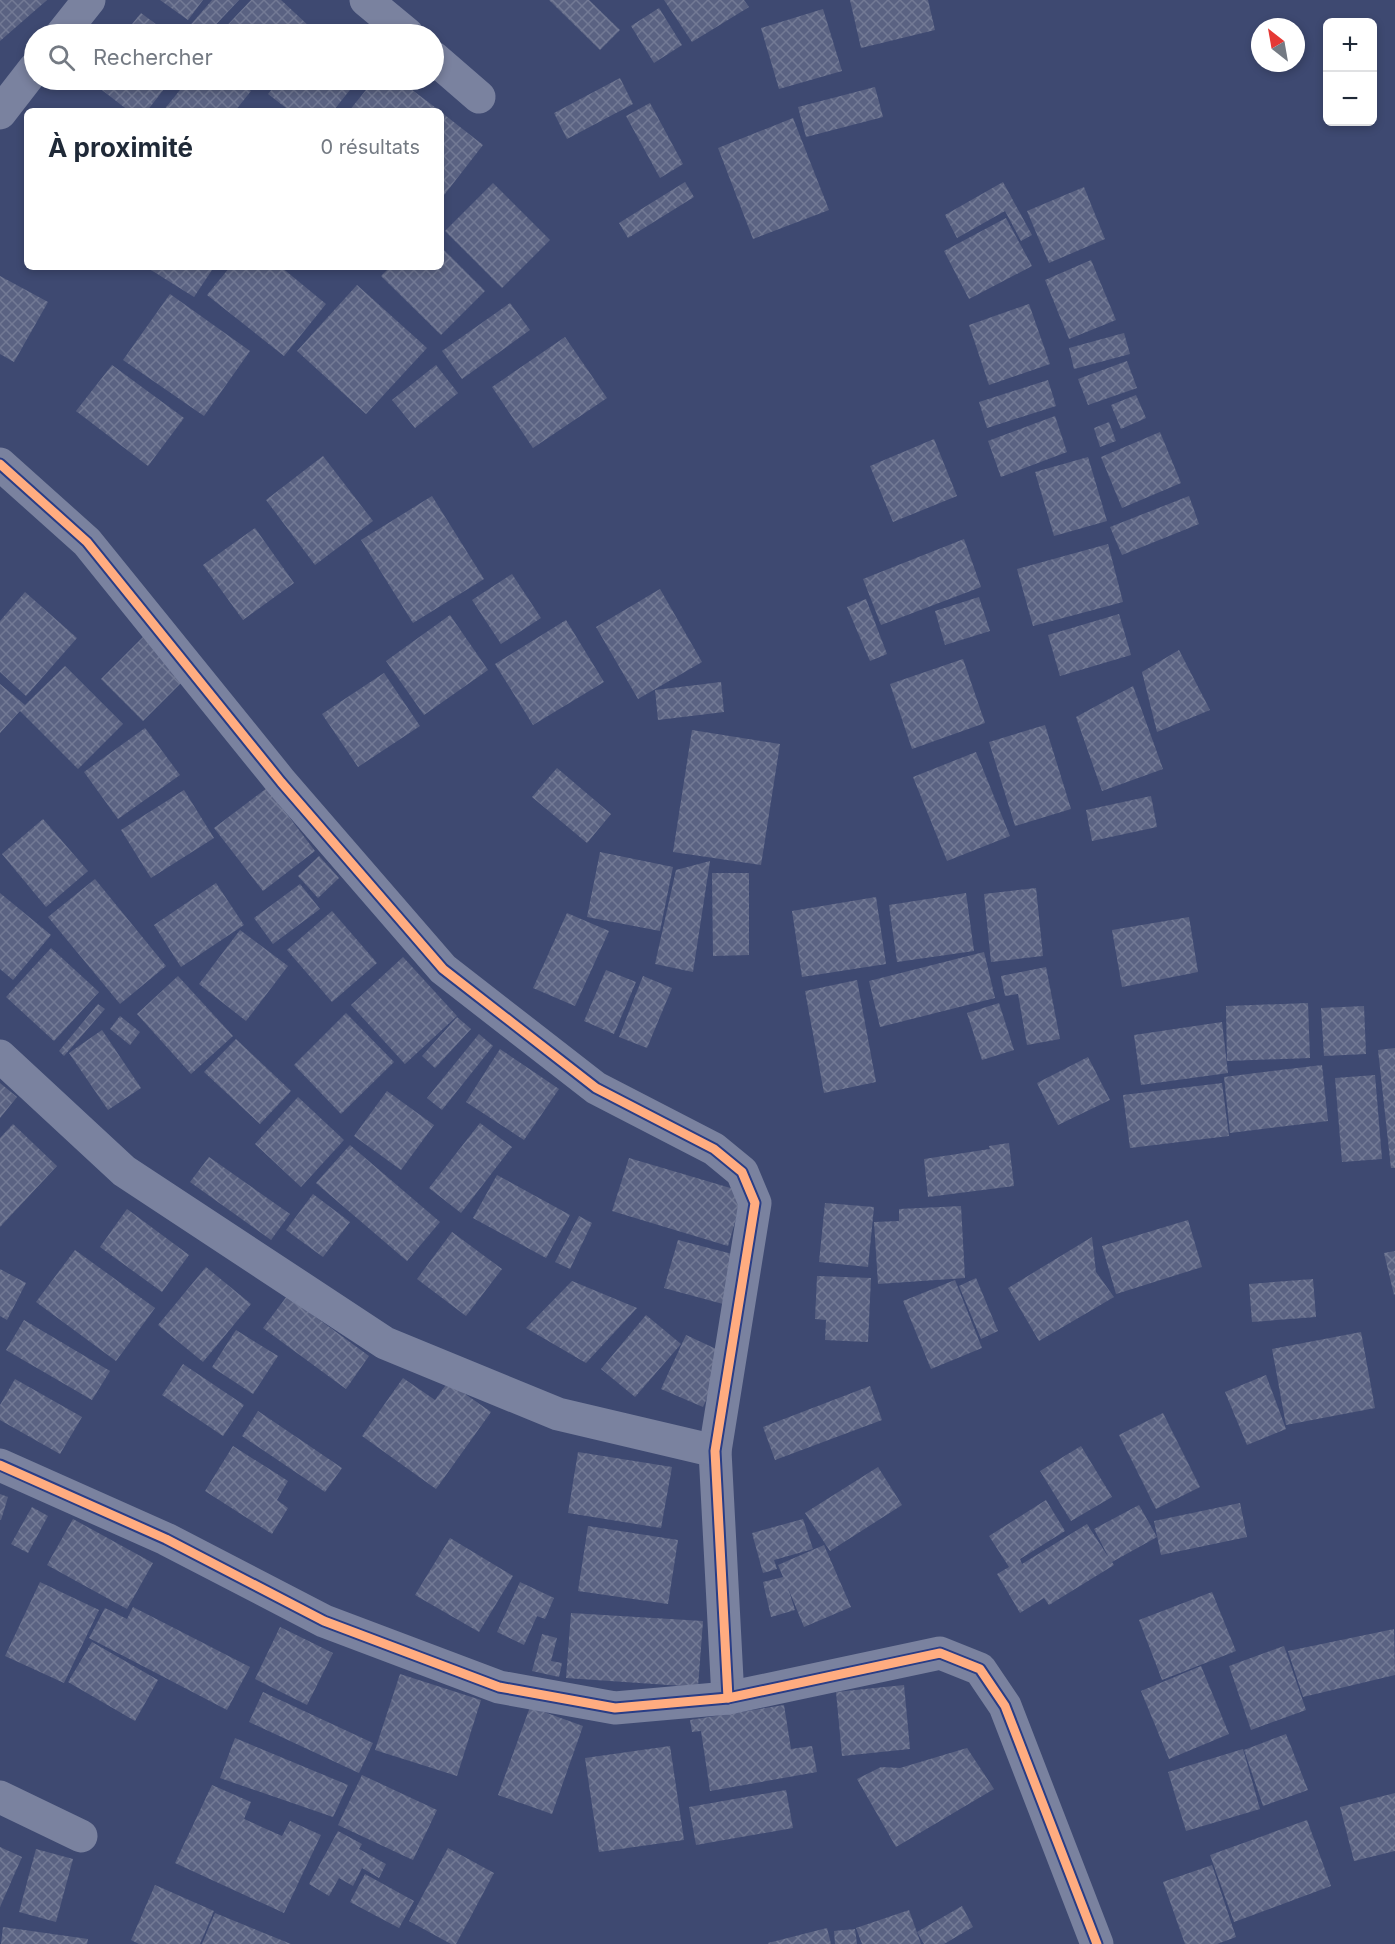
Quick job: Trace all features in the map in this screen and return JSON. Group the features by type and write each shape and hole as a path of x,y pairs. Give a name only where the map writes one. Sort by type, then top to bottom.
{"street":[{"path":"70,24 89,0"},
{"path":"366,0 395,24"},
{"path":"444,67 479,97"},
{"path":"0,113 24,82"},
{"path":"0,464 87,542 281,782 443,969 596,1088 714,1149 742,1172 756,1203 715,1451 728,1698"},
{"path":"0,1056 124,1171 385,1343 558,1414 715,1451"},
{"path":"0,1465 166,1539 324,1621 499,1687 615,1708 728,1698 940,1653 980,1669 1005,1706 1097,1944"},
{"path":"0,1797 81,1836"}],"building":[{"path":"0,0 47,0 0,41"},
{"path":"160,0 203,0 188,20"},
{"path":"212,0 239,0 216,24 191,24"},
{"path":"251,0 281,0 307,24 228,24"},
{"path":"549,0 589,0 620,30 600,50"},
{"path":"664,0 744,0 749,7 692,42"},
{"path":"850,0 928,0 935,30 861,48"},
{"path":"659,8 682,45 654,63 631,26"},
{"path":"823,9 842,71 779,89 761,28"},
{"path":"141,13 156,24 132,24"},
{"path":"620,78 633,104 567,139 554,113"},
{"path":"875,87 883,117 806,137 798,107"},
{"path":"102,90 163,90 149,108 125,108"},
{"path":"180,90 251,91 237,108 165,108"},
{"path":"271,90 350,90 335,108 286,108 268,94"},
{"path":"366,90 412,90 436,108 351,108"},
{"path":"650,103 683,164 660,178 626,116"},
{"path":"444,114 483,145 444,195"},
{"path":"793,118 829,210 753,239 718,148"},
{"path":"685,182 694,197 628,238 619,223"},
{"path":"1003,182 1032,235 1021,241 1005,211 957,238 945,215"},
{"path":"493,183 550,240 502,288 445,231"},
{"path":"1084,187 1105,239 1049,263 1027,211"},
{"path":"1006,218 1032,266 969,299 944,251"},
{"path":"444,250 485,291 441,335 381,276 387,270 444,270"},
{"path":"1091,260 1116,320 1069,339 1045,280"},
{"path":"151,270 212,270 194,297"},
{"path":"228,270 285,270 326,304 284,356 207,295"},
{"path":"0,276 48,302 14,362 0,354"},
{"path":"357,285 427,348 366,414 297,351"},
{"path":"170,294 250,351 204,416 123,360"},
{"path":"510,303 530,330 462,379 442,351"},
{"path":"1029,304 1050,364 989,385 969,325"},
{"path":"1124,333 1130,354 1074,369 1069,348"},
{"path":"565,337 607,398 533,448 492,387"},
{"path":"1127,361 1137,388 1088,405 1078,379"},
{"path":"112,365 184,418 148,466 76,411"},
{"path":"436,365 458,393 415,428 392,400"},
{"path":"1048,380 1056,406 987,428 979,402"},
{"path":"1136,395 1146,418 1121,429 1111,405"},
{"path":"1055,416 1067,452 1001,477 988,441"},
{"path":"1109,422 1116,441 1100,447 1094,428"},
{"path":"1160,432 1181,483 1122,508 1101,457"},
{"path":"934,439 957,496 893,522 870,466"},
{"path":"323,456 373,521 315,565 266,500"},
{"path":"1088,457 1107,521 1054,536 1035,472"},
{"path":"432,496 484,579 413,623 361,540"},
{"path":"1189,496 1199,524 1122,555 1110,527"},
{"path":"255,528 294,583 243,620 203,565"},
{"path":"964,539 981,587 881,625 863,579"},
{"path":"1108,544 1123,602 1033,626 1017,569"},
{"path":"512,574 541,618 501,644 472,600"},
{"path":"660,589 702,662 638,699 596,627"},
{"path":"25,592 77,638 26,696 0,672 0,621"},
{"path":"979,597 990,631 945,645 935,611"},
{"path":"866,599 887,654 870,661 847,607"},
{"path":"1119,614 1131,655 1060,676 1048,635"},
{"path":"450,615 488,670 424,715 386,661"},
{"path":"566,620 604,682 533,725 495,664"},
{"path":"146,634 188,676 143,721 101,679"},
{"path":"1179,650 1210,710 1157,732 1142,672"},
{"path":"963,659 985,723 912,749 890,684"},
{"path":"65,666 123,724 78,769 20,711 0,733 0,684 25,705"},
{"path":"384,673 420,726 358,767 322,714"},
{"path":"721,682 724,712 658,720 655,690"},
{"path":"1133,686 1163,769 1102,791 1076,717"},
{"path":"1045,725 1071,809 1015,826 989,742"},
{"path":"145,728 180,775 118,819 84,772"},
{"path":"692,730 780,744 761,865 673,852"},
{"path":"976,752 1010,836 947,861 913,777"},
{"path":"557,768 611,814 587,843 532,797"},
{"path":"267,788 315,851 263,891 214,828"},
{"path":"184,790 214,838 151,878 121,830"},
{"path":"1151,796 1157,827 1092,841 1086,810"},
{"path":"43,819 88,871 46,907 2,854"},
{"path":"600,852 673,867 660,931 587,917"},
{"path":"319,856 339,878 318,898 298,876"},
{"path":"710,861 693,972 655,964 676,870"},
{"path":"712,873 749,873 749,955 713,956"},
{"path":"95,879 166,966 120,1004 48,917"},
{"path":"216,883 244,925 181,967 154,925"},
{"path":"300,884 320,909 273,944 254,918"},
{"path":"1036,888 1043,956 991,962 984,894"},
{"path":"0,893 51,935 13,980 0,969"},
{"path":"966,893 974,951 897,962 889,905"},
{"path":"876,897 886,964 802,977 792,911"},
{"path":"332,911 377,963 332,1002 287,950"},
{"path":"567,913 609,931 575,1006 533,988"},
{"path":"1189,917 1198,972 1122,987 1112,930"},
{"path":"240,930 288,966 246,1021 199,984"},
{"path":"51,948 99,992 54,1041 6,997"},
{"path":"984,952 995,998 880,1027 869,981"},
{"path":"403,957 457,1016 405,1064 351,1005"},
{"path":"1046,967 1060,1039 1027,1045 1018,994 1005,996 1001,976"},
{"path":"606,970 636,982 614,1034 584,1021"},
{"path":"178,976 233,1036 191,1074 137,1014"},
{"path":"643,976 672,988 647,1048 619,1037"},
{"path":"857,980 876,1082 824,1093 805,991"},
{"path":"999,1003 1014,1050 982,1060 967,1013"},
{"path":"1308,1003 1310,1058 1227,1061 1226,1006"},
{"path":"98,1004 105,1009 64,1056 59,1051"},
{"path":"1364,1006 1366,1054 1324,1056 1321,1008"},
{"path":"346,1013 394,1062 341,1114 294,1065"},
{"path":"120,1016 140,1032 130,1045 110,1029"},
{"path":"457,1017 471,1029 435,1068 422,1056"},
{"path":"1222,1022 1228,1073 1141,1085 1134,1035"},
{"path":"102,1030 141,1088 108,1110 69,1053"},
{"path":"479,1034 493,1046 442,1110 427,1098"},
{"path":"236,1039 291,1091 260,1124 204,1072"},
{"path":"1395,1048 1395,1168 1391,1168 1378,1050"},
{"path":"500,1049 559,1089 524,1140 466,1102"},
{"path":"1088,1057 1110,1100 1058,1125 1037,1083"},
{"path":"1322,1065 1328,1121 1230,1133 1224,1077"},
{"path":"1375,1075 1382,1159 1342,1162 1335,1078"},
{"path":"0,1083 17,1097 0,1118"},
{"path":"1222,1083 1229,1136 1130,1148 1123,1095"},
{"path":"387,1091 434,1125 401,1170 354,1136"},
{"path":"298,1097 344,1140 301,1187 255,1144"},
{"path":"480,1123 512,1147 461,1213 429,1188"},
{"path":"13,1124 57,1166 0,1227 0,1138"},
{"path":"1009,1143 1014,1186 928,1197 924,1159 990,1149 989,1146"},
{"path":"350,1145 440,1222 407,1261 316,1183"},
{"path":"209,1157 290,1214 271,1240 190,1182"},
{"path":"629,1158 744,1192 728,1246 612,1211"},
{"path":"497,1175 570,1215 546,1258 473,1218"},
{"path":"313,1194 350,1222 323,1257 286,1230"},
{"path":"825,1203 874,1207 868,1267 819,1262"},
{"path":"961,1206 965,1278 878,1284 874,1222 899,1221 899,1209"},
{"path":"127,1209 189,1255 162,1292 100,1247"},
{"path":"579,1216 592,1223 570,1269 555,1262"},
{"path":"1188,1220 1202,1267 1116,1294 1102,1246"},
{"path":"452,1232 502,1269 466,1316 417,1279"},
{"path":"1092,1237 1096,1272 1114,1297 1039,1341 1008,1288"},
{"path":"678,1240 736,1255 723,1304 664,1288"},
{"path":"75,1250 155,1308 116,1361 36,1302"},
{"path":"1395,1251 1395,1294 1394,1295 1384,1253"},
{"path":"206,1267 251,1304 203,1362 158,1325"},
{"path":"0,1269 26,1283 7,1320 0,1316"},
{"path":"817,1276 871,1278 868,1342 825,1340 826,1320 815,1319"},
{"path":"976,1278 998,1331 981,1339 959,1286"},
{"path":"1313,1279 1316,1317 1252,1322 1249,1284"},
{"path":"955,1280 982,1348 931,1369 903,1301"},
{"path":"572,1281 637,1308 586,1363 526,1328"},
{"path":"287,1296 369,1356 346,1389 263,1328"},
{"path":"646,1315 681,1344 635,1397 601,1369"},
{"path":"24,1320 110,1371 92,1400 6,1350"},
{"path":"236,1330 278,1356 253,1394 212,1367"},
{"path":"1361,1332 1375,1408 1286,1425 1272,1349"},
{"path":"686,1335 727,1354 703,1407 661,1389"},
{"path":"183,1364 244,1405 223,1436 162,1395"},
{"path":"1266,1375 1286,1429 1247,1445 1225,1392"},
{"path":"403,1378 435,1400 448,1382 491,1412 436,1489 362,1436"},
{"path":"15,1379 82,1417 60,1454 0,1420 0,1405"},
{"path":"870,1386 882,1420 775,1460 763,1427"},
{"path":"258,1411 342,1468 325,1492 242,1436"},
{"path":"1163,1413 1200,1487 1156,1509 1119,1435"},
{"path":"233,1446 288,1481 277,1500 288,1508 272,1534 205,1491"},
{"path":"1081,1446 1112,1497 1071,1521 1040,1471"},
{"path":"578,1452 672,1467 661,1528 568,1513"},
{"path":"878,1467 902,1505 830,1551 805,1513"},
{"path":"0,1494 8,1497 1,1520 0,1520"},
{"path":"1046,1500 1065,1531 1020,1559 1022,1564 1087,1524 1109,1558 1094,1529 1139,1505 1157,1537 1112,1562 1114,1565 1049,1605 1044,1598 1020,1613 997,1574 1009,1567 989,1536"},
{"path":"1240,1503 1247,1537 1161,1555 1154,1521"},
{"path":"32,1507 48,1516 28,1553 11,1544"},
{"path":"73,1519 153,1563 127,1609 47,1565"},
{"path":"803,1519 813,1549 774,1560 777,1569 763,1573 752,1533"},
{"path":"588,1526 678,1540 668,1604 578,1591"},
{"path":"450,1538 513,1576 479,1632 415,1595"},
{"path":"824,1545 851,1607 804,1627 788,1588 795,1610 771,1617 763,1582 783,1577 778,1565"},
{"path":"40,1582 99,1610 64,1683 5,1656"},
{"path":"520,1582 554,1598 545,1619 537,1616 524,1645 497,1632"},
{"path":"1212,1592 1236,1651 1162,1680 1139,1620"},
{"path":"133,1607 250,1667 227,1710 89,1638 105,1608 127,1619"},
{"path":"571,1613 703,1621 698,1687 566,1678"},
{"path":"280,1627 333,1653 307,1705 255,1679"},
{"path":"1394,1629 1395,1675 1303,1697 1288,1651"},
{"path":"542,1634 557,1638 551,1661 562,1663 559,1677 532,1671"},
{"path":"92,1642 158,1680 135,1721 68,1682"},
{"path":"1284,1646 1306,1710 1251,1730 1229,1666"},
{"path":"1201,1666 1229,1734 1169,1759 1141,1691"},
{"path":"400,1674 481,1700 457,1776 375,1750"},
{"path":"904,1685 910,1749 842,1756 836,1692"},
{"path":"263,1692 373,1743 359,1773 249,1722"},
{"path":"784,1705 791,1749 812,1746 817,1772 710,1791 701,1731 692,1732 690,1720"},
{"path":"530,1707 583,1726 552,1814 498,1795"},
{"path":"1286,1734 1308,1790 1263,1806 1244,1750"},
{"path":"235,1738 348,1785 333,1817 220,1778"},
{"path":"670,1746 684,1840 599,1852 585,1758"},
{"path":"967,1748 994,1789 896,1847 857,1779 881,1767 900,1768"},
{"path":"1243,1749 1260,1809 1186,1831 1168,1772"},
{"path":"362,1775 437,1810 413,1860 338,1825"},
{"path":"212,1785 251,1802 244,1819 282,1836 290,1821 321,1835 284,1913 175,1863"},
{"path":"786,1790 793,1828 696,1845 689,1807"},
{"path":"1395,1793 1395,1851 1354,1861 1340,1807"},
{"path":"1307,1820 1331,1886 1234,1922 1210,1855"},
{"path":"338,1831 362,1844 359,1849 386,1864 379,1878 362,1868 353,1886 339,1878 329,1896 309,1884"},
{"path":"0,1847 22,1857 0,1907"},
{"path":"448,1848 494,1873 456,1944 451,1944 409,1921"},
{"path":"36,1849 73,1859 56,1922 19,1912"},
{"path":"1212,1865 1236,1937 1217,1944 1185,1944 1163,1882"},
{"path":"365,1874 414,1901 399,1928 350,1902"},
{"path":"155,1885 214,1911 200,1944 139,1944 131,1940"},
{"path":"962,1906 973,1927 944,1944 924,1944 917,1932"},
{"path":"909,1910 921,1944 862,1944 856,1928"},
{"path":"215,1913 291,1944 202,1944"},
{"path":"3,1927 88,1939 87,1944 1,1944"},
{"path":"827,1928 831,1944 768,1943"},
{"path":"855,1929 857,1944 835,1944 834,1931"}],"cycle path":[{"path":"0,464 87,542 281,782 443,969 596,1088 714,1149 742,1172 755,1203 715,1451 728,1698"},
{"path":"0,1465 166,1539 324,1621 499,1687 615,1708 728,1698 940,1653 980,1669 1005,1706 1097,1944"}]}
